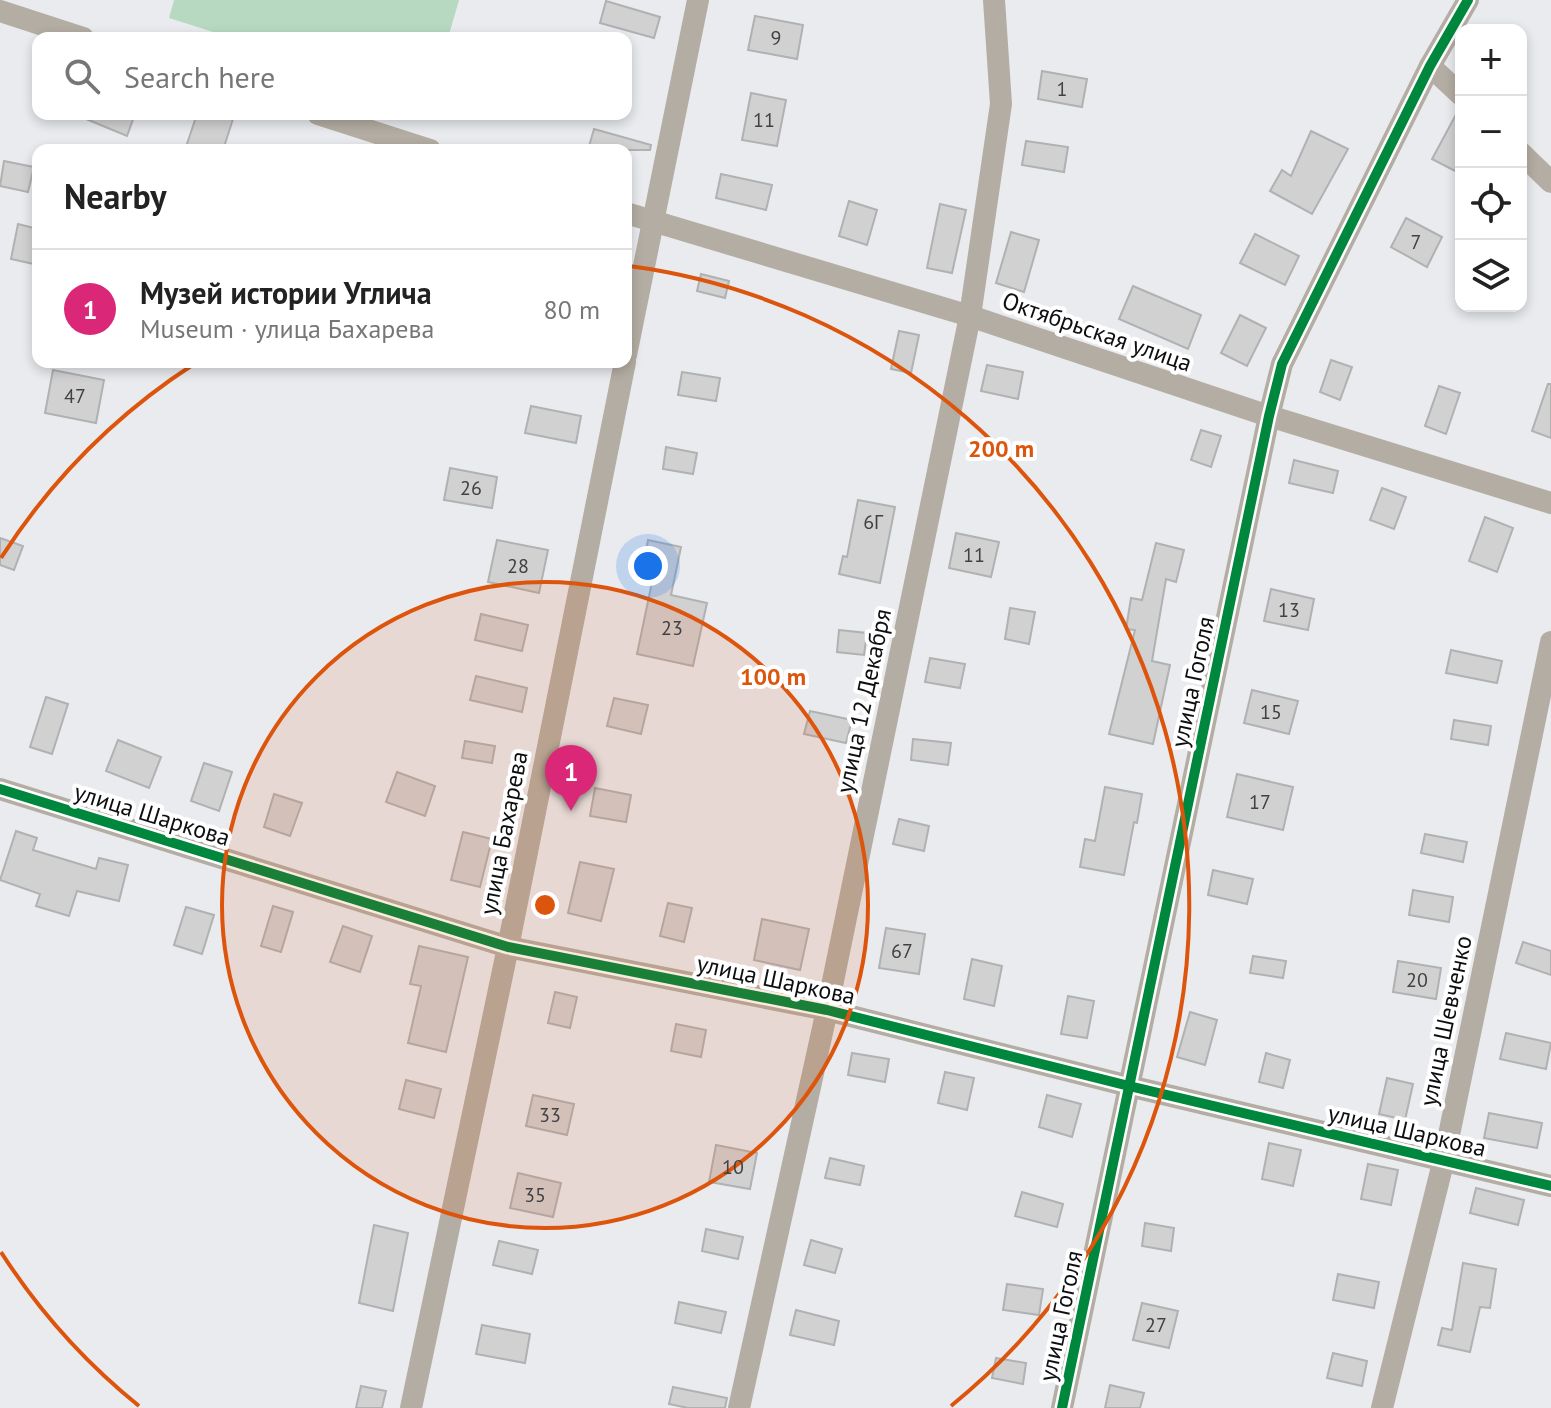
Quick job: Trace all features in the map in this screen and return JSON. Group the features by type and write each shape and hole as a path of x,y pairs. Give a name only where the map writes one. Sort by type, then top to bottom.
{"street":[{"path":"632,325 698,0"},
{"name":"улица 12 Декабря","path":"739,1408 827,1010 970,316 1001,104 994,0"},
{"name":"улица Гоголя","path":"1062,1408 1282,364 1430,66 1468,0"},
{"path":"0,11 65,32"},
{"path":"1430,66 1455,89"},
{"path":"337,120 411,144"},
{"path":"1527,159 1551,182"},
{"name":"Октябрьская улица","path":"632,215 970,316 1269,416 1551,503"},
{"name":"улица Бахарева","path":"411,1408 508,947 624,368"},
{"name":"улица Шевченко","path":"1382,1408 1444,1159 1551,642"},
{"name":"улица Шаркова","path":"0,789 508,947 827,1010 1129,1086 1551,1186"}],"green space":[{"path":"174,0 459,0 450,32 213,32 169,18"}],"building":[{"path":"606,1 660,17 654,38 600,23"},
{"path":"755,16 803,25 797,59 748,50"},
{"path":"1042,71 1087,79 1082,107 1038,99"},
{"path":"751,93 786,100 777,146 742,140"},
{"path":"1455,116 1455,171 1432,159"},
{"path":"88,120 133,120 127,136"},
{"path":"195,120 233,120 225,144 187,144"},
{"path":"594,129 651,145 650,150 632,150 632,144 590,144"},
{"path":"1311,131 1348,149 1312,214 1270,191 1282,170 1291,176"},
{"path":"1026,141 1068,147 1064,172 1022,165"},
{"path":"4,161 32,167 28,192 0,186"},
{"path":"721,174 772,185 766,210 716,198"},
{"path":"849,201 877,210 867,245 839,236"},
{"path":"940,204 966,210 952,273 927,268"},
{"path":"1406,218 1442,237 1427,267 1391,247"},
{"path":"18,224 32,228 32,264 11,259"},
{"path":"1011,232 1039,240 1024,292 996,283"},
{"path":"1255,234 1299,256 1285,285 1240,263"},
{"path":"701,274 729,281 725,298 697,291"},
{"path":"1133,286 1201,315 1188,349 1119,319"},
{"path":"1240,315 1266,328 1247,366 1221,353"},
{"path":"899,331 919,335 911,373 891,369"},
{"path":"1331,360 1352,367 1340,400 1320,392"},
{"path":"987,365 1023,372 1018,399 981,391"},
{"path":"53,370 104,380 96,423 45,413"},
{"path":"682,372 720,378 716,401 678,395"},
{"path":"1548,384 1551,384 1551,438 1532,431"},
{"path":"1439,386 1460,393 1446,434 1425,426"},
{"path":"531,406 581,416 576,443 525,433"},
{"path":"1201,430 1221,436 1211,467 1191,460"},
{"path":"666,447 697,453 693,474 663,469"},
{"path":"1294,460 1338,471 1333,493 1289,483"},
{"path":"450,468 497,477 492,508 444,500"},
{"path":"1382,488 1406,497 1394,529 1370,520"},
{"path":"858,500 895,507 880,583 839,574 843,556 847,557"},
{"path":"1485,517 1513,528 1497,572 1469,561"},
{"path":"956,533 999,542 991,577 949,568"},
{"path":"0,538 23,546 14,570 0,565"},
{"path":"497,540 548,550 539,593 488,582"},
{"path":"648,540 681,547 671,595 707,603 693,666 637,654 655,568 643,566"},
{"path":"1156,543 1184,550 1176,582 1166,579 1152,661 1170,665 1153,744 1109,734 1135,630 1126,629 1131,598 1142,600"},
{"path":"1271,589 1314,599 1308,630 1264,621"},
{"path":"1010,608 1035,612 1029,644 1005,639"},
{"path":"481,614 528,625 522,651 475,640"},
{"path":"839,630 867,633 864,655 837,652"},
{"path":"1451,650 1502,661 1497,683 1446,673"},
{"path":"930,658 965,664 960,688 925,682"},
{"path":"476,676 527,688 522,712 470,700"},
{"path":"1252,690 1298,701 1289,734 1244,723"},
{"path":"46,697 68,704 52,754 30,747"},
{"path":"614,698 648,705 641,734 607,726"},
{"path":"810,711 852,720 846,743 804,734"},
{"path":"1454,720 1491,726 1488,745 1451,739"},
{"path":"913,739 951,743 948,765 911,760"},
{"path":"118,740 161,757 149,788 106,771"},
{"path":"465,741 495,746 492,763 462,758"},
{"path":"204,763 232,772 219,811 191,801"},
{"path":"397,772 435,786 425,816 386,802"},
{"path":"1237,774 1293,787 1283,830 1227,817"},
{"path":"1105,787 1142,794 1124,875 1080,867 1085,839 1095,841"},
{"path":"595,788 631,795 626,822 590,816"},
{"path":"274,794 302,803 290,836 264,827"},
{"path":"899,819 929,826 924,851 893,844"},
{"path":"16,831 37,838 33,850 96,869 99,858 128,865 119,901 77,891 69,916 36,906 40,894 0,880"},
{"path":"463,832 492,839 480,887 451,880"},
{"path":"1425,834 1467,842 1463,862 1421,853"},
{"path":"580,862 614,869 601,921 568,913"},
{"path":"1213,870 1253,879 1247,904 1208,895"},
{"path":"1413,890 1453,897 1449,922 1409,915"},
{"path":"668,903 692,908 684,942 660,936"},
{"path":"273,906 293,912 281,952 261,946"},
{"path":"186,907 214,915 202,954 174,945"},
{"path":"762,919 809,929 800,970 754,960"},
{"path":"343,926 372,936 360,972 330,962"},
{"path":"886,928 925,934 919,974 879,968"},
{"path":"1523,942 1551,951 1551,975 1516,963"},
{"path":"419,946 468,957 446,1052 408,1043 421,986 410,984"},
{"path":"1253,956 1286,961 1283,978 1250,973"},
{"path":"972,959 1002,966 994,1006 964,999"},
{"path":"1398,961 1441,968 1436,999 1393,992"},
{"path":"555,992 577,997 570,1028 548,1023"},
{"path":"1068,996 1094,1001 1087,1038 1061,1034"},
{"path":"1190,1012 1217,1020 1205,1065 1177,1057"},
{"path":"676,1024 706,1030 701,1057 671,1051"},
{"path":"1506,1033 1551,1043 1546,1069 1500,1059"},
{"path":"852,1053 889,1059 885,1082 848,1075"},
{"path":"1266,1053 1290,1060 1283,1088 1259,1082"},
{"path":"945,1072 974,1078 967,1110 938,1103"},
{"path":"1387,1078 1413,1084 1405,1120 1379,1114"},
{"path":"406,1080 441,1089 434,1118 399,1109"},
{"path":"533,1095 574,1104 567,1135 526,1126"},
{"path":"1047,1095 1081,1104 1072,1137 1039,1127"},
{"path":"1489,1113 1542,1123 1537,1148 1484,1138"},
{"path":"1269,1143 1301,1150 1293,1186 1262,1179"},
{"path":"716,1145 757,1153 750,1189 709,1182"},
{"path":"830,1158 864,1166 860,1185 825,1178"},
{"path":"1368,1164 1398,1170 1391,1205 1361,1199"},
{"path":"518,1173 561,1183 553,1217 510,1208"},
{"path":"1476,1188 1524,1200 1518,1225 1470,1213"},
{"path":"1022,1192 1063,1204 1057,1227 1015,1216"},
{"path":"1145,1223 1174,1228 1171,1251 1142,1246"},
{"path":"374,1225 408,1233 393,1311 359,1303"},
{"path":"706,1229 743,1237 738,1259 702,1251"},
{"path":"811,1240 842,1249 835,1273 804,1265"},
{"path":"499,1241 538,1250 532,1274 493,1265"},
{"path":"1463,1263 1496,1269 1490,1308 1480,1307 1470,1352 1438,1345 1442,1328 1452,1330"},
{"path":"1338,1274 1379,1282 1374,1308 1333,1300"},
{"path":"1007,1284 1043,1289 1039,1315 1003,1310"},
{"path":"679,1302 726,1312 721,1333 675,1323"},
{"path":"1142,1303 1178,1311 1169,1348 1133,1340"},
{"path":"796,1310 839,1321 834,1345 790,1335"},
{"path":"482,1325 530,1334 525,1363 476,1354"},
{"path":"1333,1353 1367,1361 1362,1386 1327,1378"},
{"path":"996,1358 1026,1363 1023,1384 992,1378"},
{"path":"1110,1385 1144,1393 1140,1408 1105,1408"},
{"path":"361,1386 386,1391 382,1408 356,1408"},
{"path":"673,1387 727,1398 725,1408 688,1408 669,1404"}],"cycle path":[{"path":"1062,1408 1282,364 1430,66 1468,0"},
{"path":"0,789 508,947 827,1010 1129,1086 1551,1186"}],"place":[{"name":"Музей истории Углича","path":"571,811"}]}
